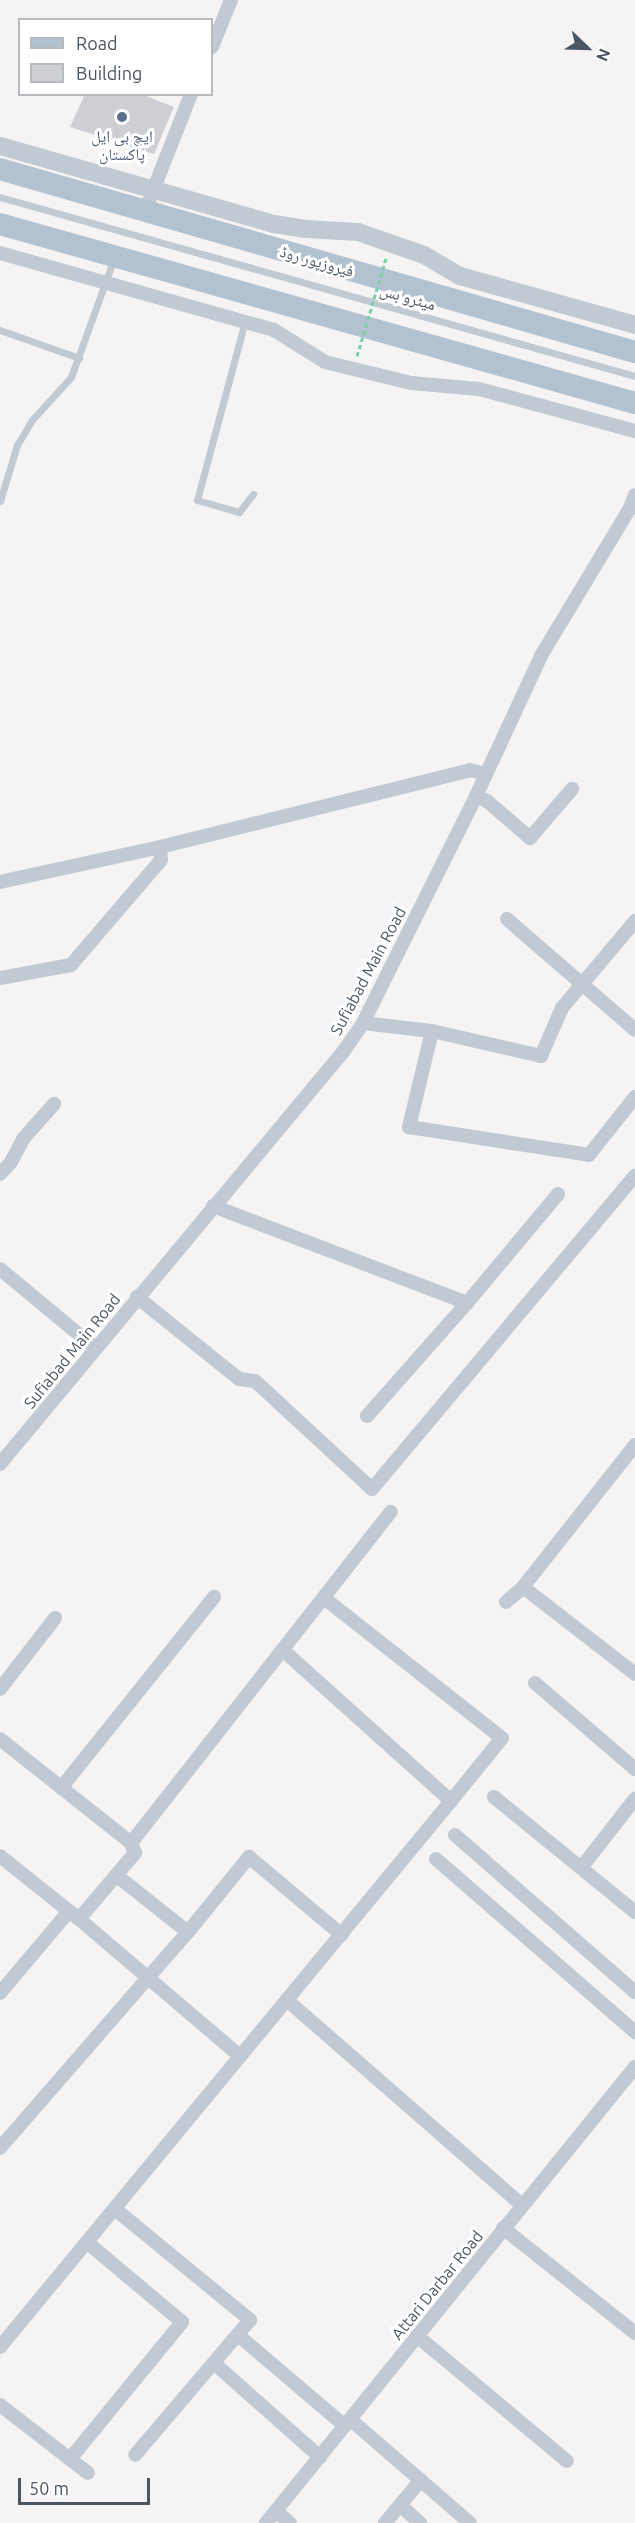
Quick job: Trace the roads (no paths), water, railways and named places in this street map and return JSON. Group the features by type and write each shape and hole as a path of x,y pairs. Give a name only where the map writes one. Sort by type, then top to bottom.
{"main road":[{"name":"فیروزپور روڈ","path":"0,169 635,352"},
{"path":"0,224 635,403"}],"street":[{"path":"213,45 231,0"},
{"path":"145,211 151,189 190,96"},
{"path":"0,146 294,228 358,232 424,255 460,276 635,326"},
{"path":"0,253 107,281 274,330 325,362 411,383 479,389 635,431"},
{"path":"594,420 603,394"},
{"name":"Sufiabad Main Road","path":"0,1464 342,1052 363,1023 476,796 542,654 618,530 635,495"},
{"path":"0,882 160,847 470,770 485,774"},
{"path":"476,796 487,801 530,838 572,789"},
{"path":"0,978 71,965 160,860 160,847"},
{"path":"507,919 635,1030"},
{"path":"363,1023 432,1031 542,1056 562,1008 635,921"},
{"path":"432,1031 409,1127 589,1155 635,1097"},
{"path":"0,1174 23,1139 54,1104"},
{"path":"137,1297 239,1379 255,1381 372,1489 635,1176"},
{"path":"367,1416 467,1303 558,1194"},
{"path":"213,1206 467,1303"},
{"path":"0,1269 95,1348"},
{"path":"506,1602 523,1587 635,1445"},
{"path":"131,1843 391,1512"},
{"path":"523,1587 635,1674"},
{"path":"61,1788 214,1597"},
{"path":"0,2347 239,2055 288,2001 502,1738 324,1598"},
{"path":"0,1689 55,1618"},
{"path":"283,1650 451,1801"},
{"path":"535,1683 635,1768"},
{"path":"0,1739 131,1843 135,1853 0,1993"},
{"path":"494,1797 635,1912"},
{"path":"581,1868 635,1799"},
{"path":"455,1834 635,1992"},
{"path":"0,2148 146,1977 188,1932 249,1857 342,1935"},
{"path":"436,1859 635,2032"},
{"path":"3,1863 74,1916 239,2055"},
{"path":"116,1875 188,1932"},
{"path":"288,2001 522,2205"},
{"name":"Attari Darbar Road","path":"266,2523 635,2067"},
{"path":"115,2209 250,2320 135,2455"},
{"path":"503,2228 635,2333"},
{"path":"70,2459 182,2322 88,2242"},
{"path":"238,2335 421,2480 470,2523"},
{"path":"417,2336 567,2461"},
{"path":"214,2363 320,2457"},
{"path":"0,2405 88,2473"},
{"path":"386,2523 421,2480"},
{"path":"400,2505 420,2523"},
{"path":"276,2511 290,2523"}],"lane":[{"name":"میٹرو بس","path":"0,197 635,376"},
{"path":"0,501 17,445 32,420 71,377 115,256"},
{"path":"245,321 197,500 239,512 252,494"},
{"path":"0,330 79,358"}],"place":[{"name":"ایچ بی ایل پاکستان","path":"122,117"}]}
